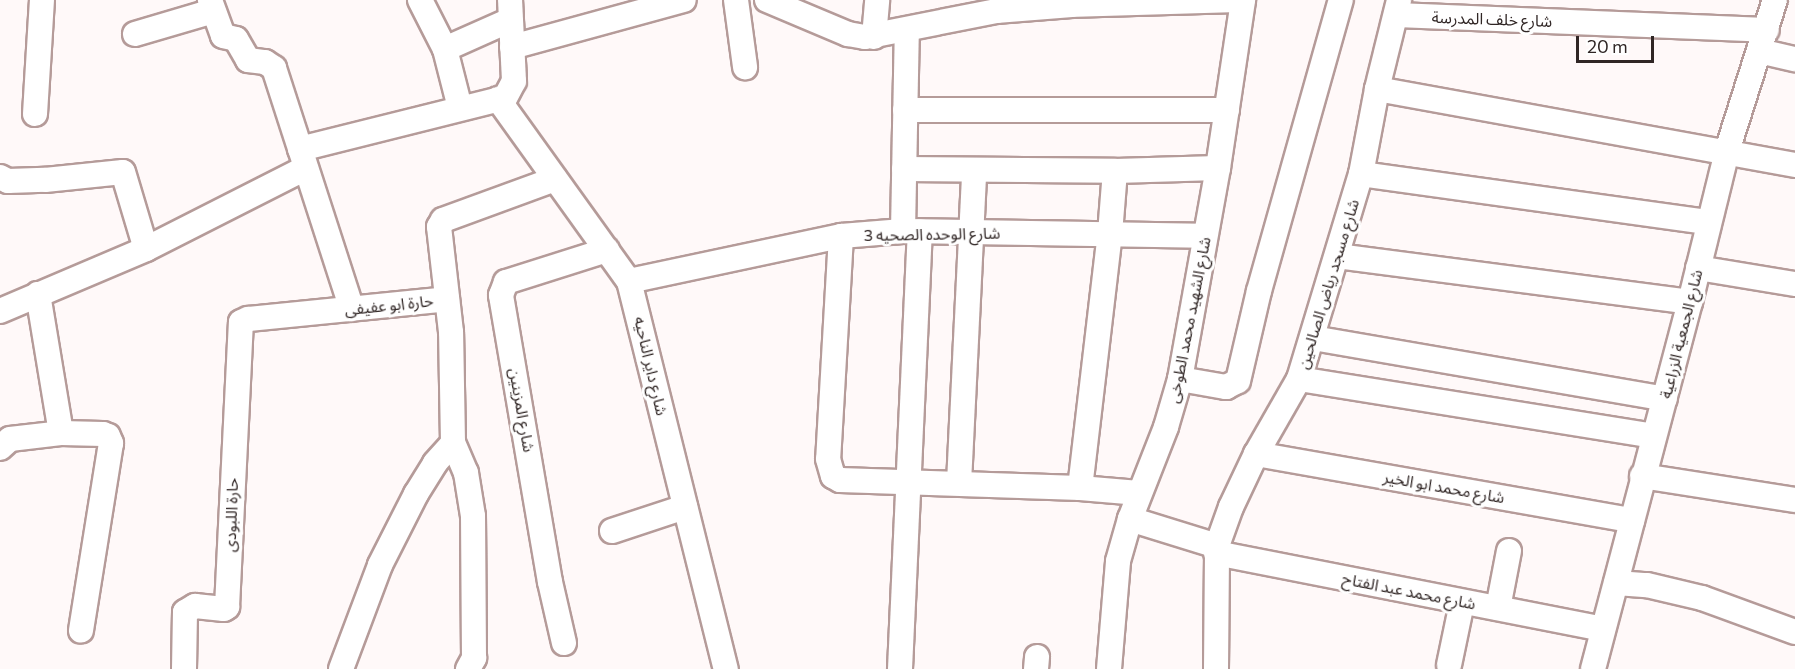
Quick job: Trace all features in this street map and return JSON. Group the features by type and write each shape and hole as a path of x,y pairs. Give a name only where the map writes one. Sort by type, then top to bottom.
{"street":[{"path":"35,114 42,0"},
{"path":"420,0 445,49 460,108"},
{"path":"512,47 684,0"},
{"path":"736,0 745,67"},
{"path":"874,37 877,0"},
{"path":"777,2 848,34 874,37 996,5 1243,0"},
{"name":"شارع الشهيد محمد الطوخى","path":"1108,669 1118,561 1139,493 1166,427 1179,379 1218,168 1243,0"},
{"path":"1179,379 1226,387 1238,381 1259,291 1341,0"},
{"name":"شارع الجمعية الزراعية","path":"1593,669 1617,583 1642,476 1665,399 1727,151 1775,0"},
{"path":"135,34 212,5 223,36 236,39 248,60 265,62 274,68 352,309"},
{"name":"شارع خلف المدرسة","path":"1398,8 1763,40 1795,58"},
{"name":"شارع مسجد رياض الصالحين","path":"1216,669 1216,549 1231,507 1256,454 1299,379 1313,338 1361,174 1377,89 1398,8"},
{"path":"0,311 146,249 303,159 460,108 501,98 514,81 510,10 445,49"},
{"path":"900,669 907,483 912,231 904,169 907,30"},
{"path":"1377,89 1795,165"},
{"name":"شارع داير الناحيه","path":"501,98 555,179 629,281 726,669"},
{"path":"905,110 1227,110"},
{"path":"904,169 1114,171 1218,168"},
{"path":"959,483 974,171"},
{"path":"1080,488 1110,234 1114,171"},
{"path":"0,177 8,181 45,180 123,172 146,249"},
{"path":"1361,174 1709,222"},
{"name":"حارة ابو عفيفى","path":"241,322 248,319 447,299 439,227 443,220 555,179"},
{"name":"شارع الوحده الصحيه 3","path":"629,281 841,236 912,231 1205,236"},
{"path":"841,236 829,469 833,476 840,480 1080,488 1139,493"},
{"name":"شارع المزينين","path":"564,643 550,582 501,295 506,282 606,250"},
{"path":"1337,256 1690,302"},
{"path":"1698,268 1795,284"},
{"path":"38,294 61,433"},
{"path":"447,299 451,332 453,443 466,473 473,516 474,658 468,669"},
{"name":"حارة اللبودى","path":"184,669 185,612 195,606 224,609 227,607 241,322"},
{"path":"1313,338 1665,399"},
{"path":"1299,379 1653,436"},
{"path":"0,448 10,440 61,433 108,436 111,443 81,631"},
{"path":"341,669 380,565 416,494 435,463 453,443"},
{"name":"شارع محمد ابو الخير","path":"1256,454 1632,520"},
{"path":"1642,476 1795,500"},
{"path":"612,531 685,507"},
{"name":"شارع محمد عبد الفتاح","path":"1130,519 1216,549 1462,603 1603,628"},
{"path":"1498,608 1509,551"},
{"path":"1617,583 1647,585 1702,598 1795,632"},
{"path":"1449,665 1462,603"}]}
